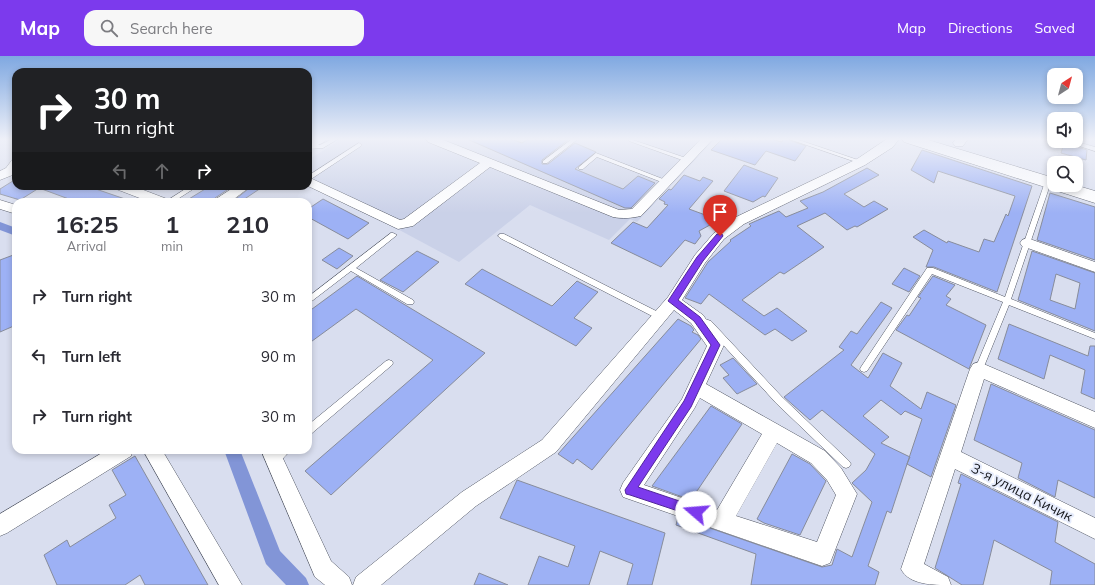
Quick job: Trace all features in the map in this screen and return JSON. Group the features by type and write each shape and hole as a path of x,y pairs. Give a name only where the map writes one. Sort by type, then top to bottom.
{"main road":[{"path":"995,164 1047,179"},
{"path":"1013,164 1047,178"},
{"path":"1083,180 1095,184"},
{"path":"1082,192 1095,197"}],"street":[{"path":"312,182 398,225 408,223 487,164"},
{"path":"493,164 618,214 636,213 683,164"},
{"path":"364,585 469,499 549,446 672,301 700,259 720,236 739,221 858,164"},
{"path":"131,190 152,198"},
{"path":"227,198 239,190"},
{"path":"0,204 12,208"},
{"path":"1027,243 1095,267"},
{"path":"672,301 697,319 716,345 696,387 688,404 630,490 822,556 847,494 834,474 818,456 696,387"},
{"path":"940,585 912,569 979,369 1095,420"},
{"path":"722,521 774,431"},
{"path":"0,526 117,454"},
{"path":"154,454 231,585"},
{"path":"277,454 323,569 341,585"},
{"name":"3-я улица Кичик","path":"949,456 1095,529"}],"lane":[{"path":"312,177 332,164"},
{"path":"581,168 586,164"},
{"path":"619,164 666,182"},
{"path":"175,198 188,190"},
{"path":"979,369 1007,301 1027,243 1048,192"},
{"path":"312,298 393,235"},
{"path":"502,236 659,316"},
{"path":"351,268 410,302"},
{"path":"864,369 930,270 1095,336"},
{"path":"697,319 708,323 779,400 846,464"},
{"path":"312,428 389,363"}],"shaded area":[{"path":"312,164 692,164 637,222 630,219 609,240 530,205 459,262 312,183"}],"building":[{"path":"524,164 582,164 575,169 623,189 638,176 655,183 631,208 625,208"},
{"path":"914,164 964,164 1032,186 997,292 934,267 926,267 933,250 913,237 924,230 947,243 948,241 979,252 984,239 994,242 1006,214 1008,216 1015,196 938,171 934,183 911,170"},
{"path":"744,165 778,178 765,197 763,196 753,202 724,191"},
{"path":"867,168 879,175 844,194 864,207 874,201 888,209 857,227 855,226 847,230 825,213 797,226 824,247 784,274 780,272 742,300 764,316 777,308 807,331 792,341 775,329 765,335 709,294 701,304 685,298 708,262 731,241 730,240 751,226 749,224 779,211 786,217 808,208 800,201 823,192"},
{"path":"684,175 700,181 703,177 713,181 689,209 719,220 699,231 701,236 695,244 685,240 661,267 611,243 633,222 647,228 668,205 664,204 665,202 659,199 669,189 671,190"},
{"path":"12,182 12,190 36,190 23,198 13,198 0,194 0,189"},
{"path":"44,190 99,190 122,198 66,198"},
{"path":"204,190 227,190 215,198 190,198"},
{"path":"247,190 258,190 246,198 237,198"},
{"path":"1050,193 1095,207 1095,260 1037,240"},
{"path":"323,199 369,223 348,239 312,219 312,206"},
{"path":"339,248 353,256 337,269 322,260"},
{"path":"417,251 439,262 403,292 380,280"},
{"path":"1032,251 1095,273 1095,331 1018,300","holes":["1056,274 1080,283 1075,309 1050,300"]},
{"path":"12,256 12,327 0,332 0,260"},
{"path":"904,268 920,276 909,292 892,284"},
{"path":"482,269 552,306 577,281 598,292 574,318 592,328 576,346 465,284"},
{"path":"357,276 485,353 331,495 305,471 433,360 356,309 312,341 312,309"},
{"path":"933,276 955,285 946,296 951,299 946,305 986,325 969,369 896,330 907,315 909,316 921,298 918,297"},
{"path":"881,302 892,308 851,365 868,378 883,353 902,363 890,386 921,409 927,392 956,405 931,477 907,464 891,513 887,511 868,566 879,572 875,585 751,585 756,554 676,525 678,517 822,567 832,565 837,549 852,557 872,502 852,483 866,470 875,454 822,410 810,420 784,397 844,350 839,347 851,331 857,334","holes":["881,400 901,415 905,411 922,419 909,457 881,443 889,437 863,416"]},
{"path":"678,319 691,326 694,330 692,332 698,335 701,339 592,470 577,459 573,464 558,454"},
{"path":"1009,324 1088,356 1090,346 1095,346 1095,399 1081,393 1085,370 1050,355 1044,379 998,359"},
{"path":"733,358 757,384 737,394 723,378 729,375 720,365"},
{"path":"991,384 1095,430 1095,498 1058,480 1055,497 1018,478 1022,463 974,440"},
{"path":"711,406 742,424 691,500 652,486"},
{"path":"792,454 810,464 826,481 800,535 764,523 757,519"},
{"path":"135,456 208,585 145,585 140,575 125,585 57,585 44,555 67,540 70,547 116,518 109,505 126,495 112,470"},
{"path":"961,474 1058,522 1055,542 1095,564 1095,585 1050,585 1052,571 994,540 983,585 962,585 935,568 961,484 958,483"},
{"path":"517,480 665,533 652,585 627,585 633,564 600,551 589,585 528,585 539,556 568,567 575,546 500,518"},
{"path":"479,573 508,585 474,585"}],"waterway":[{"path":"0,226 12,230"},
{"path":"234,454 273,557 299,585"}],"route":[{"path":"696,512 630,490 688,404 716,345 697,319 672,301 700,259 720,236"}]}
